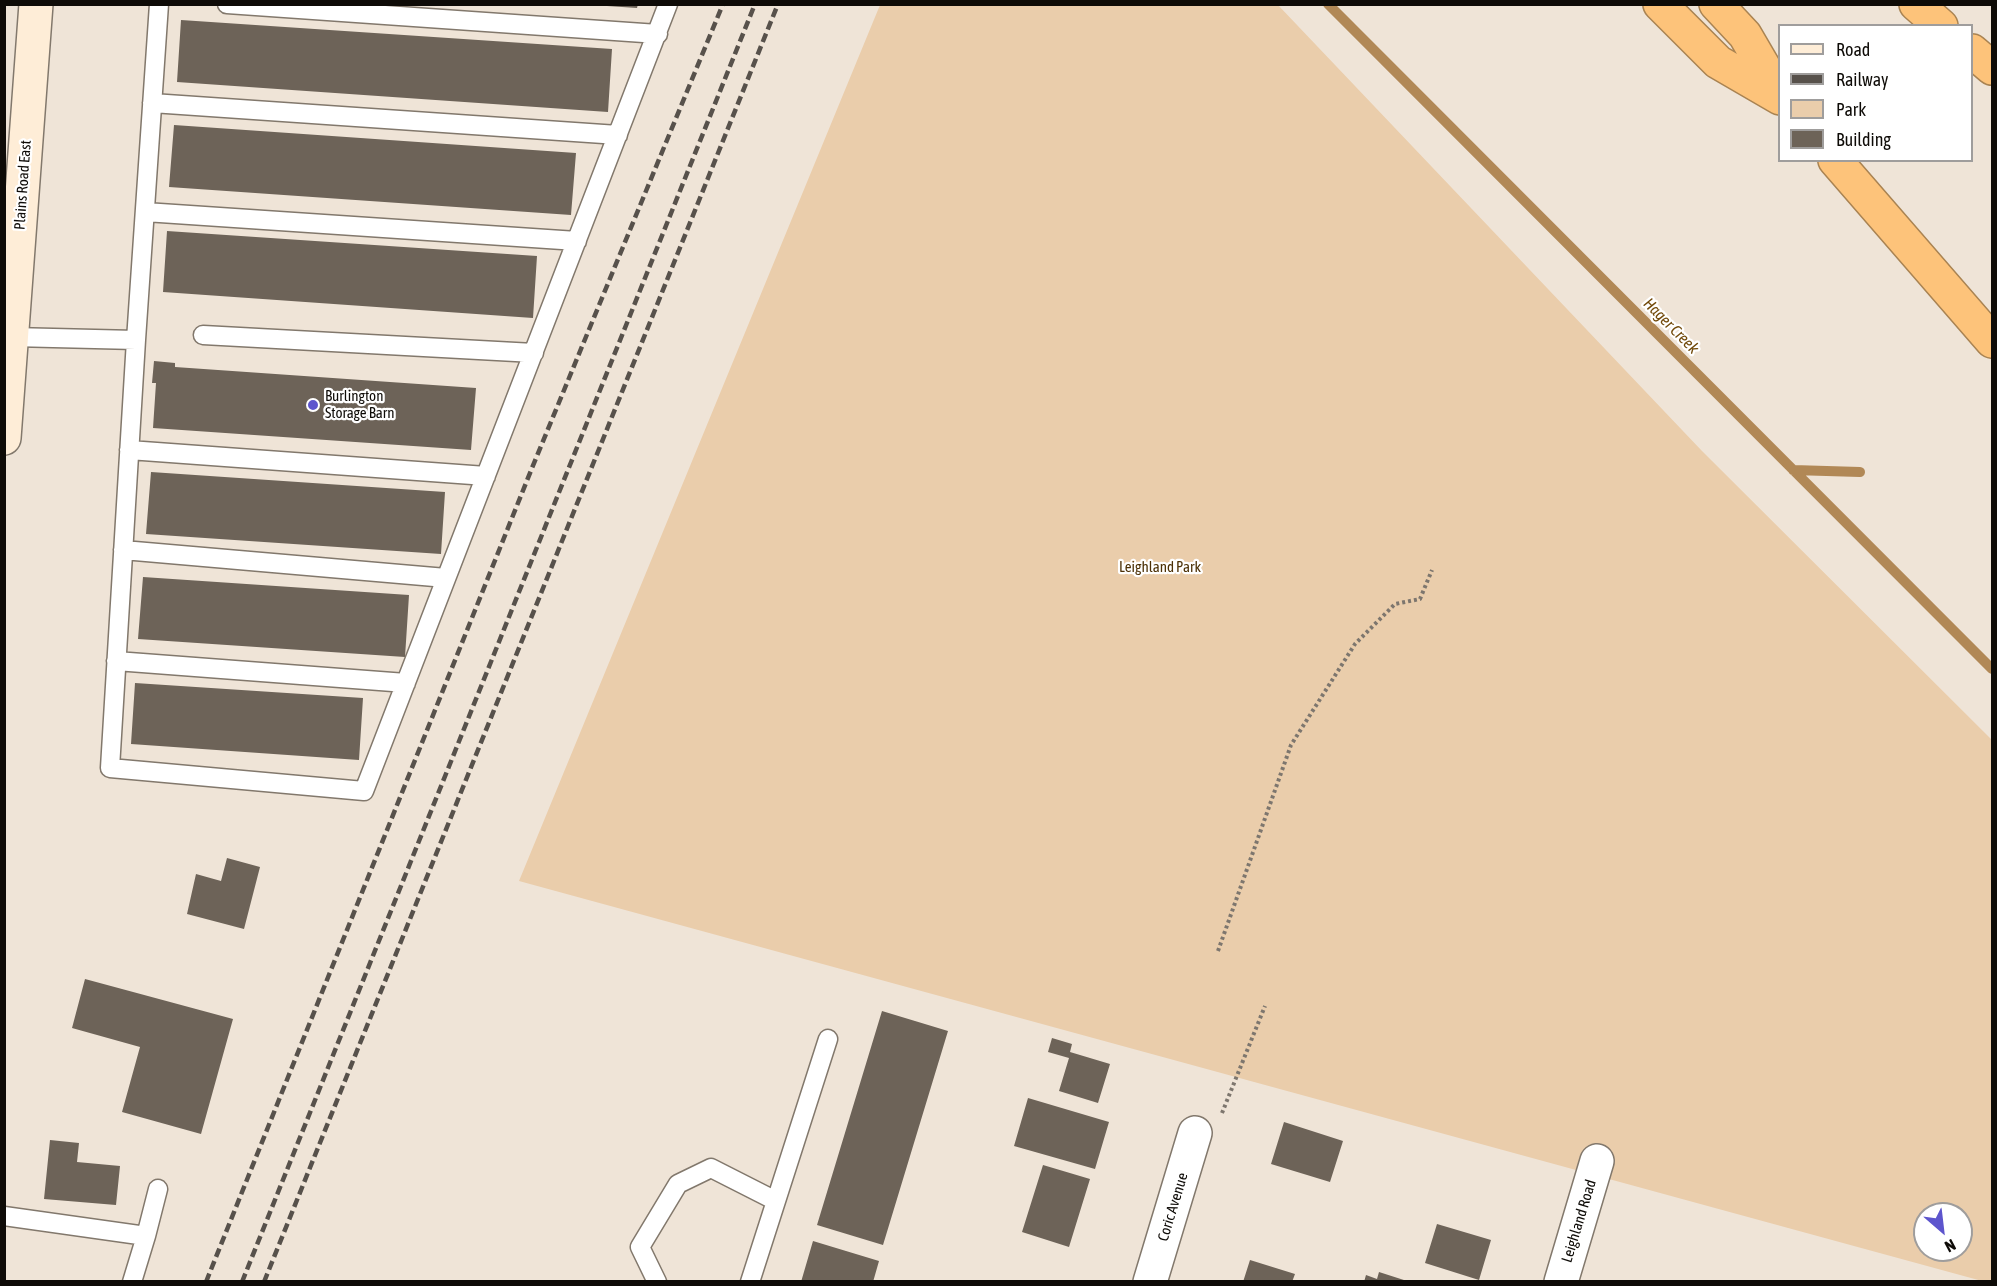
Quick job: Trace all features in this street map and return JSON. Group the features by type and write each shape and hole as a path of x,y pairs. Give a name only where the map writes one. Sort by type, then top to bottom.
{"highway":[{"path":"1660,4 1718,62 1778,96"},
{"path":"1716,4 1745,35 1778,95"},
{"path":"1916,4 1939,24"},
{"path":"1973,53 1992,68"},
{"path":"1837,162 1992,341"}],"main road":[{"name":"Plains Road East","path":"4,438 36,4"}],"street":[{"name":"Coric Avenue","path":"1150,1281 1195,1133"},
{"name":"Leighland Road","path":"1561,1281 1597,1161"}],"lane":[{"path":"159,4 110,768 364,791 668,4"},
{"path":"227,4 658,34"},
{"path":"152,103 618,135"},
{"path":"145,212 577,241"},
{"path":"203,335 534,353"},
{"path":"12,337 136,340"},
{"path":"129,450 486,476"},
{"path":"123,550 446,578"},
{"path":"116,661 406,683"},
{"path":"750,1281 828,1039"},
{"path":"657,1281 640,1247 678,1184 711,1168 776,1201"},
{"path":"132,1281 158,1189"},
{"path":"4,1216 146,1236"}],"path":[{"path":"1218,951 1291,745 1355,645 1395,604 1420,599 1432,570"},
{"path":"1195,1133 1221,1116 1265,1006"}],"green space":[{"name":"Leighland Park","path":"880,5 1278,5 1702,451 1992,740 1992,1281 1982,1281 519,881"}],"building":[{"path":"607,4 638,4 637,8 607,6"},
{"path":"181,20 612,49 608,112 177,82"},
{"path":"174,125 576,153 571,215 169,187"},
{"path":"167,231 537,256 533,318 163,292"},
{"path":"154,361 175,363 175,367 476,388 471,450 153,428 156,383 152,383"},
{"path":"151,472 445,492 441,554 146,534"},
{"path":"143,577 409,595 405,657 138,639"},
{"path":"135,683 363,698 359,760 131,744"},
{"path":"227,858 260,867 244,929 187,914 196,874 221,881"},
{"path":"85,979 233,1019 201,1134 122,1112 140,1047 72,1028"},
{"path":"882,1011 948,1031 883,1245 817,1225"},
{"path":"1052,1038 1072,1044 1070,1052 1110,1064 1098,1103 1059,1091 1069,1058 1048,1052"},
{"path":"1028,1098 1109,1122 1095,1169 1014,1146"},
{"path":"1284,1122 1343,1141 1330,1182 1271,1164"},
{"path":"50,1140 79,1143 77,1162 120,1166 116,1205 44,1199"},
{"path":"1043,1165 1090,1179 1069,1247 1022,1232"},
{"path":"1437,1224 1491,1240 1479,1280 1425,1263"},
{"path":"813,1241 879,1261 873,1282 801,1282"},
{"path":"1250,1260 1295,1274 1292,1282 1243,1282"},
{"path":"1379,1272 1407,1282 1364,1282 1366,1275 1377,1279"}],"waterway":[{"name":"Hager Creek","path":"1328,4 1992,669"},
{"path":"1793,470 1860,472"}],"railway":[{"path":"206,1282 532,468 723,4"},
{"path":"242,1282 755,4"},
{"path":"264,1282 778,4"}],"place":[{"name":"Burlington Storage Barn","path":"313,405"}]}
